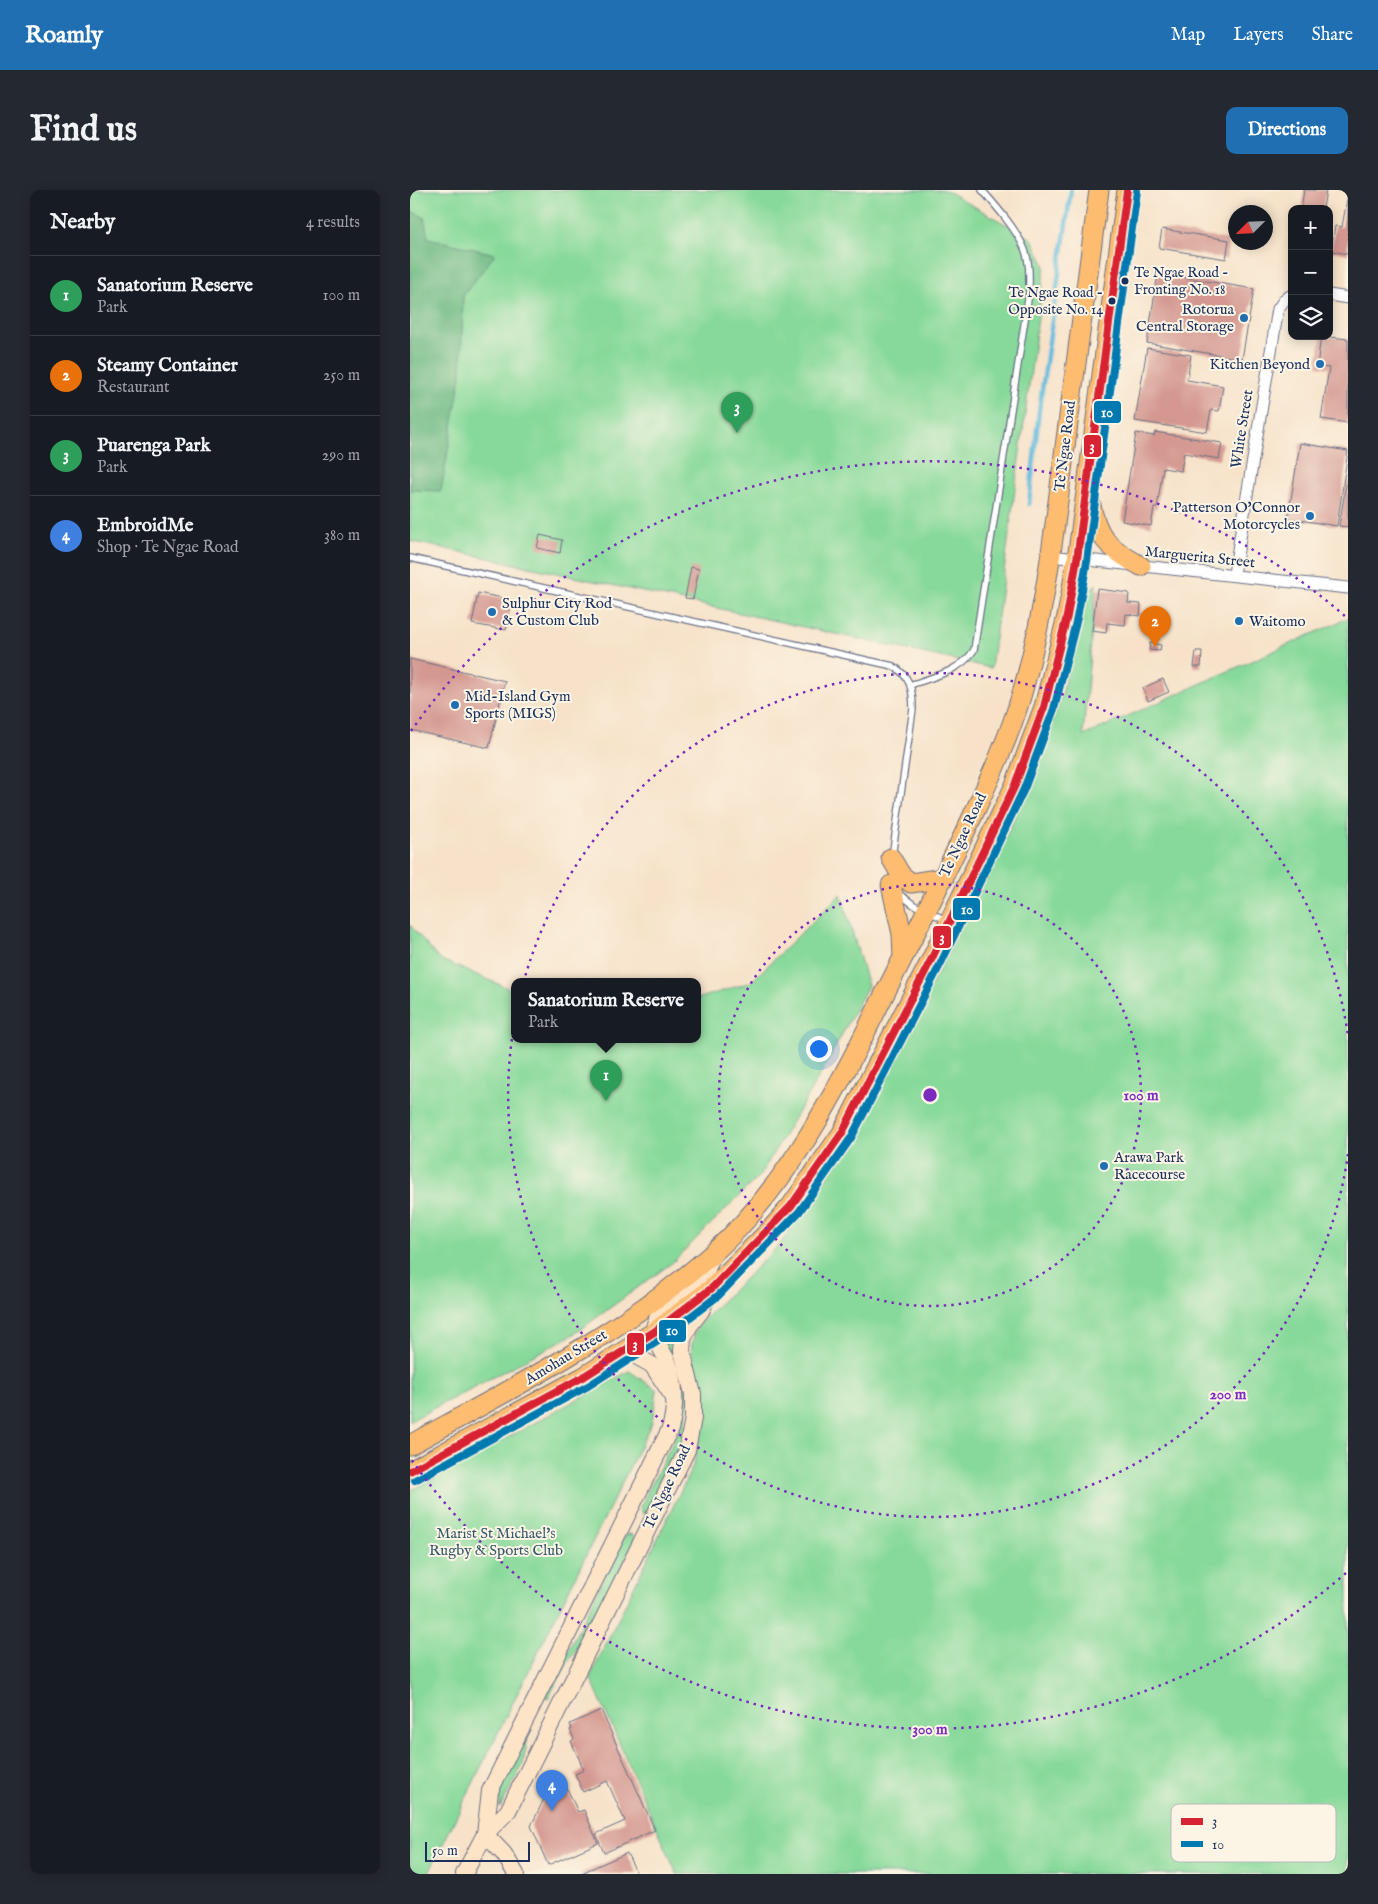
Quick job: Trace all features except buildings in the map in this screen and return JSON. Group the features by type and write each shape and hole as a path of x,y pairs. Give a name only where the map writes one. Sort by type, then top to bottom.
{"main road":[{"name":"Te Ngae Road","path":"713,1253 762,1202 819,1116 863,1038 944,878 992,774 1019,703 1041,612 1050,556 1099,190"},
{"name":"Te Ngae Road","path":"712,1288 771,1229 791,1206 842,1133 949,921 1015,785 1030,747 1044,707 1065,625 1077,559 1127,190"},
{"path":"1087,486 1093,521 1103,540 1116,552 1140,566"},
{"path":"890,862 911,883 944,878"},
{"path":"890,882 902,934 903,958"},
{"name":"Amohau Street","path":"410,1445 563,1361 646,1306 713,1253"},
{"name":"Amohau Street","path":"410,1471 583,1377 654,1332 712,1288"}],"street":[{"path":"1333,296 1348,298"},
{"name":"White Street","path":"1234,574 1278,309 1288,297"},
{"name":"Marguerita Street","path":"1050,556 1234,574 1348,588"},
{"name":"Te Ngae Road","path":"485,1834 490,1791 670,1429 674,1414 673,1382 668,1363 654,1332 657,1318 663,1309 702,1278 713,1253"},
{"name":"Te Ngae Road","path":"464,1874 485,1834 508,1811 687,1450 693,1418 692,1394 682,1351 683,1339 690,1325 701,1311 712,1288"},
{"path":"625,1350 652,1365 674,1399"},
{"path":"626,1518 647,1530"},
{"path":"533,1703 556,1713"},
{"path":"485,1834 504,1854 516,1874"}],"lane":[{"path":"910,684 943,674 970,657 974,650 1029,293 1029,265 1025,249 1000,210 982,190"},
{"path":"410,558 884,662 901,671 910,684 913,708 890,862"},
{"path":"890,882 905,899 927,912 949,921"}],"green space":[{"path":"410,190 945,190 1032,239 1045,266 991,668 410,541"},
{"path":"410,211 424,217 428,238 495,254 463,296 461,375 441,491 410,490"},
{"name":"Arawa Park Racecourse","path":"1096,584 1083,736 1348,618 1348,1874 677,1874 590,1677 693,1466 701,1417 700,1390 692,1353 695,1334 700,1323 781,1243 850,1144 999,852 1035,771 1062,694 1082,600"},
{"path":"841,894 868,986 824,1068 761,1174 673,1262 574,1334 410,1421 410,925 439,959 511,989 511,1043 701,1043 701,998 751,982"},
{"path":"677,1332 675,1339 689,1389 683,1441 647,1512 643,1514 640,1507 676,1436 681,1411 664,1341"},
{"name":"Marist St Michael's Rugby & Sports Club","path":"629,1371 657,1390 652,1422 428,1874 410,1874 410,1491"},
{"path":"633,1535 635,1540 589,1631 568,1662 548,1698 545,1697 625,1536"},
{"path":"524,1739 527,1741 523,1764 500,1808 503,1781"}],"waterway":[{"path":"1029,504 1039,411 1071,190"}],"transit line":[{"name":"3","path":"410,1471 583,1377 654,1332 712,1288 791,1206 842,1133 931,960 1015,785 1044,707 1067,616 1077,559 1127,190"},
{"name":"10","path":"415,1480 588,1386 660,1340 719,1295 799,1212 851,1138 940,965 1024,789 1054,709 1077,618 1087,561 1137,191"}],"place":[{"name":"Te Ngae Road - Fronting No. 18","path":"1125,281"},
{"name":"Te Ngae Road - Opposite No. 14","path":"1112,301"},
{"name":"Rotorua Central Storage","path":"1244,318"},
{"name":"Kitchen Beyond","path":"1320,364"},
{"name":"Puarenga Park","path":"737,433"},
{"name":"Patterson O'Connor Motorcycles","path":"1310,516"},
{"name":"Sulphur City Rod & Custom Club","path":"492,612"},
{"name":"Waitomo","path":"1239,621"},
{"name":"Steamy Container","path":"1155,647"},
{"name":"Mid-Island Gym Sports (MIGS)","path":"455,705"},
{"name":"Sanatorium Reserve","path":"606,1101"},
{"name":"Arawa Park Racecourse","path":"1104,1166"},
{"name":"EmbroidMe","path":"552,1811"}]}
